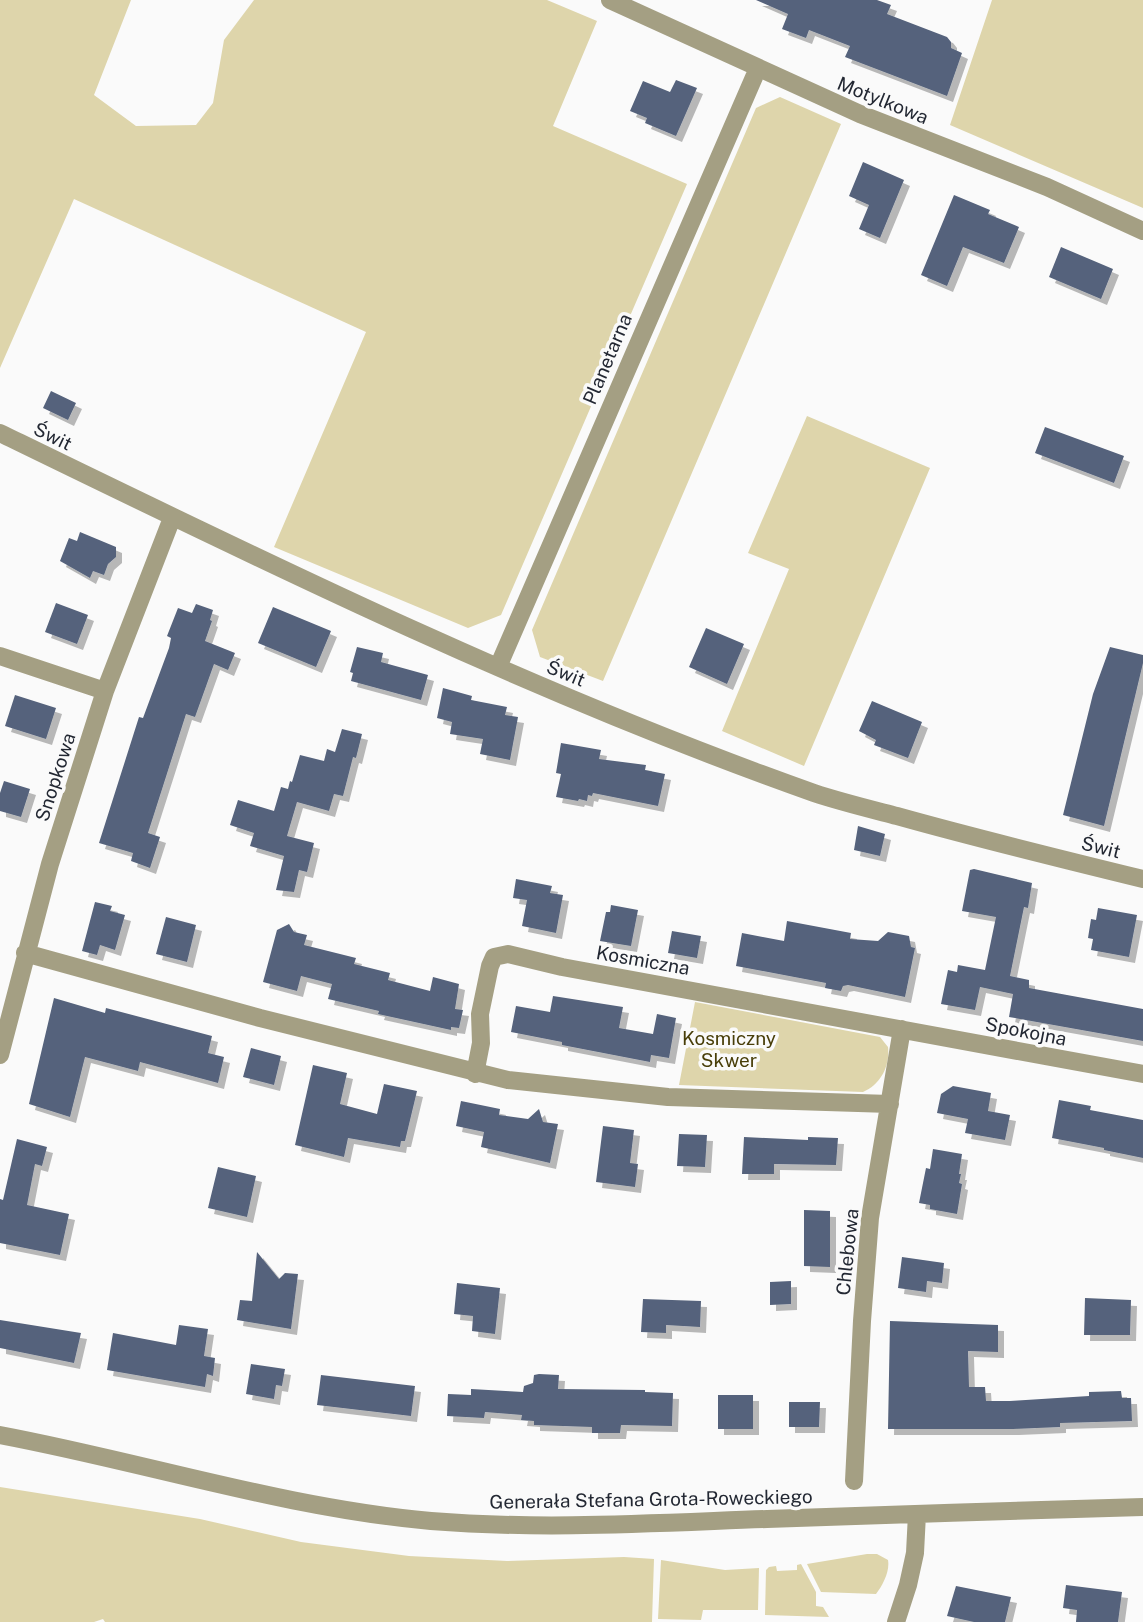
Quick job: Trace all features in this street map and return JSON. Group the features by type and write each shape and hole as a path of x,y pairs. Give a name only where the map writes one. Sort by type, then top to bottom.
{"street":[{"name":"Motylkowa","path":"610,0 860,114 1047,187 1143,231"},
{"name":"Planetarna","path":"498,667 758,68"},
{"name":"Świt","path":"0,433 172,518 498,667 733,763 818,794 1143,879"},
{"name":"Snopkowa","path":"0,1055 50,864 105,691 172,518"},
{"path":"0,656 105,691"},
{"path":"25,953 260,1018 475,1074 509,1080 668,1097 890,1104"},
{"name":"Kosmiczna","path":"475,1074 481,1043 481,1014 490,966 494,957 508,954 562,967 902,1029"},
{"name":"Spokojna","path":"902,1029 1143,1074"},
{"name":"Chlebowa","path":"854,1480 870,1218 902,1029"},
{"name":"Generała Stefana Grota-Roweckiego","path":"0,1436 58,1446 274,1498 361,1513 431,1521 556,1526 1143,1507"},
{"path":"896,1622 915,1553 917,1514"}],"green space":[{"path":"0,0 131,0 94,95 136,126 196,125 213,103 224,40 254,0 547,0 597,21 553,126 687,184 501,615 468,628 274,547 366,332 74,199 0,368"},
{"path":"992,0 1143,0 1143,208 950,125"},
{"path":"780,97 841,124 603,681 540,657 532,630 756,108"},
{"path":"807,416 930,468 804,766 722,731 789,569 748,553"},
{"name":"Kosmiczny Skwer","path":"695,1002 880,1037 888,1047 886,1067 875,1084 863,1092 679,1085"},
{"path":"0,1487 200,1519 301,1542 409,1556 507,1561 624,1557 654,1559 652,1622 105,1622 103,1619 94,1622 0,1622"},
{"path":"877,1554 888,1560 885,1578 876,1594 821,1592 807,1564"},
{"path":"661,1560 725,1570 759,1568 758,1610 703,1610 701,1620 658,1619"},
{"path":"801,1564 816,1592 816,1606 823,1607 829,1617 765,1615 766,1570 776,1566 777,1571 797,1570 797,1565"}],"building":[{"path":"756,0 877,0 891,5 887,14 947,37 951,48 962,53 947,96 845,57 850,46 809,30 806,38 782,29 788,14"},
{"path":"676,80 697,88 676,136 645,123 647,118 630,111 643,81 670,92"},
{"path":"863,162 904,180 880,238 859,229 869,205 849,196"},
{"path":"954,195 990,210 988,214 1019,227 1004,263 963,247 947,286 921,275"},
{"path":"1061,247 1113,269 1101,299 1049,277"},
{"path":"51,391 76,403 68,420 43,408"},
{"path":"1045,427 1124,456 1114,483 1035,453"},
{"path":"80,532 116,547 116,557 108,564 104,575 93,571 90,578 60,561 69,538 77,541"},
{"path":"56,603 88,615 77,644 45,632"},
{"path":"196,604 213,610 205,641 235,653 228,670 214,664 195,717 186,714 148,833 160,837 150,868 131,861 133,853 99,843 139,717 143,718 169,648 171,638 167,636 178,608 192,613"},
{"path":"273,607 331,631 316,667 258,643"},
{"path":"706,628 744,644 727,684 689,667"},
{"path":"357,647 383,653 381,662 428,675 421,700 351,681 353,673 350,672"},
{"path":"1110,647 1143,655 1143,663 1104,826 1063,815 1093,694"},
{"path":"443,688 472,696 471,700 507,707 505,715 518,717 510,760 480,754 483,739 450,734 452,722 437,718"},
{"path":"15,695 56,708 46,739 5,726"},
{"path":"872,701 922,722 908,758 874,745 876,740 859,731"},
{"path":"342,729 362,734 343,796 334,794 329,811 297,802 287,836 314,843 307,872 299,870 294,892 276,890 284,856 250,846 254,833 230,825 238,800 274,811 281,787 288,789 290,781 292,782 300,755 324,761 327,749 335,752"},
{"path":"561,743 601,750 599,759 646,765 645,770 665,774 658,806 593,793 592,796 588,795 587,801 556,797 561,774 556,773"},
{"path":"4,781 30,789 21,817 0,811 0,793"},
{"path":"858,826 885,834 880,856 854,850"},
{"path":"970,870 1032,883 1028,908 1024,907 1010,976 1029,980 1029,988 1143,1009 1143,1041 1009,1017 1013,994 980,987 975,1010 941,1004 948,970 957,972 958,965 985,970 996,917 962,911"},
{"path":"516,879 552,886 550,893 563,895 556,933 522,926 527,900 513,898"},
{"path":"95,902 112,906 110,911 125,915 115,950 100,945 97,955 82,951"},
{"path":"611,905 638,910 631,946 600,941 606,912 610,912"},
{"path":"1098,908 1137,915 1129,957 1091,950 1093,939 1088,938 1091,919 1096,920"},
{"path":"166,917 196,925 187,962 156,954"},
{"path":"787,921 851,933 850,939 878,941 888,932 909,936 911,947 915,948 905,997 848,985 843,986 841,991 825,988 826,983 736,966 742,933 784,941"},
{"path":"289,924 294,932 307,935 304,945 356,958 354,964 390,973 388,980 430,991 433,977 459,984 455,1009 463,1010 459,1028 451,1027 451,1030 378,1014 379,1011 328,999 332,984 301,976 297,991 263,982 277,930"},
{"path":"672,931 701,936 697,958 668,953"},
{"path":"553,996 623,1007 619,1028 653,1034 657,1014 676,1018 669,1058 651,1055 650,1062 511,1032 516,1006 550,1012"},
{"path":"54,998 105,1013 106,1008 212,1036 208,1053 224,1057 218,1083 140,1062 138,1071 85,1057 70,1117 29,1104"},
{"path":"251,1048 281,1056 274,1085 243,1077"},
{"path":"313,1065 347,1073 340,1104 377,1114 384,1084 417,1091 405,1141 401,1141 400,1147 348,1138 344,1157 295,1145"},
{"path":"953,1086 991,1093 988,1111 1010,1115 1005,1140 965,1133 968,1119 937,1113 941,1094"},
{"path":"1059,1100 1091,1106 1090,1110 1143,1120 1143,1158 1052,1138"},
{"path":"461,1101 500,1109 499,1115 528,1119 539,1109 543,1122 558,1124 550,1163 481,1147 484,1132 456,1126"},
{"path":"603,1126 634,1130 630,1163 638,1164 635,1187 596,1182"},
{"path":"679,1134 707,1135 705,1167 677,1166"},
{"path":"744,1137 808,1140 808,1137 838,1138 836,1165 774,1164 774,1174 742,1174"},
{"path":"17,1139 47,1147 42,1166 35,1164 27,1205 69,1214 60,1255 0,1243 0,1199 3,1200"},
{"path":"933,1149 962,1154 959,1183 962,1184 957,1214 930,1209 930,1205 919,1203 926,1168 930,1169"},
{"path":"218,1167 256,1176 247,1217 208,1208"},
{"path":"804,1210 830,1211 830,1267 804,1266"},
{"path":"257,1252 279,1279 285,1273 298,1274 291,1329 237,1320 240,1300 252,1301"},
{"path":"902,1257 944,1263 942,1283 927,1281 926,1292 898,1288"},
{"path":"791,1281 791,1304 770,1305 770,1282"},
{"path":"457,1283 500,1288 495,1334 472,1331 473,1316 454,1314"},
{"path":"1085,1298 1131,1300 1130,1335 1084,1335"},
{"path":"643,1299 701,1301 700,1327 666,1325 666,1333 641,1332"},
{"path":"0,1320 81,1333 74,1363 0,1348"},
{"path":"890,1321 998,1325 998,1352 968,1351 969,1387 985,1387 986,1401 1089,1396 1089,1392 1121,1391 1122,1398 1131,1398 1132,1421 1060,1423 1060,1427 1013,1429 888,1429"},
{"path":"179,1325 208,1329 204,1356 215,1358 213,1376 207,1374 205,1387 107,1370 113,1333 176,1345"},
{"path":"251,1364 285,1369 282,1386 276,1385 274,1399 246,1394"},
{"path":"321,1375 415,1386 411,1416 317,1405"},
{"path":"534,1375 559,1375 558,1389 673,1393 672,1426 621,1425 620,1433 592,1433 592,1427 534,1425 534,1421 521,1420 522,1415 485,1412 484,1418 447,1416 448,1394 471,1395 471,1389 523,1392 524,1386 533,1383"},
{"path":"718,1395 753,1395 753,1429 718,1429"},
{"path":"789,1402 820,1402 819,1427 789,1427"},
{"path":"1066,1585 1122,1592 1118,1622 1076,1622 1077,1610 1063,1608"},
{"path":"956,1586 1011,1597 1005,1622 974,1622 947,1616"}]}
